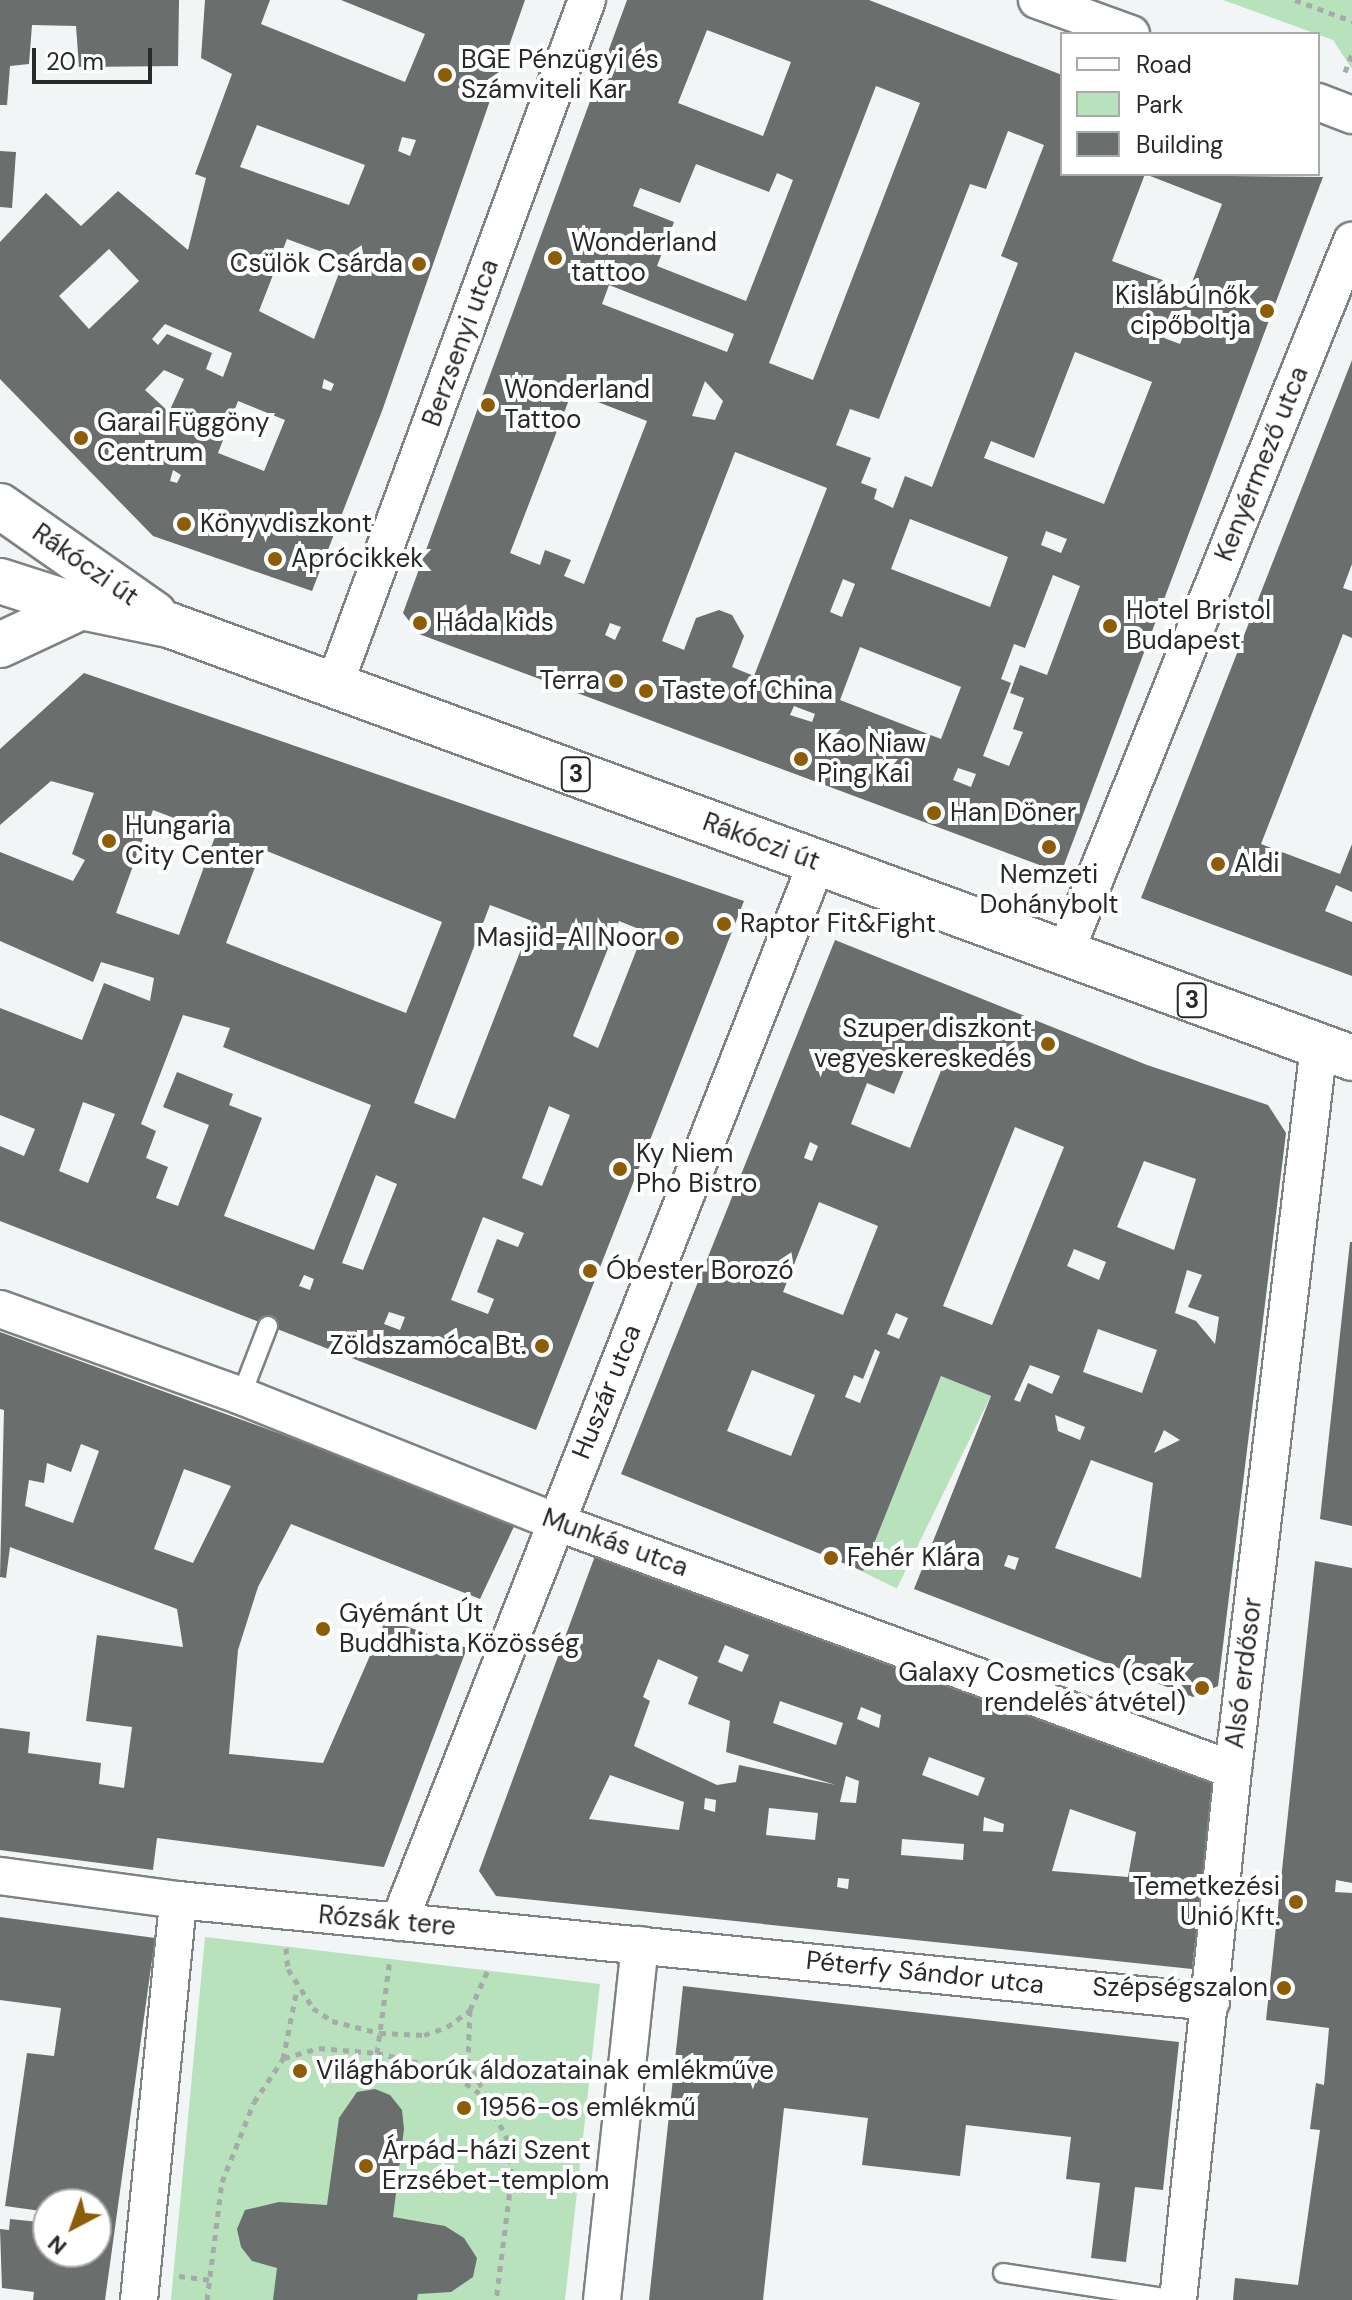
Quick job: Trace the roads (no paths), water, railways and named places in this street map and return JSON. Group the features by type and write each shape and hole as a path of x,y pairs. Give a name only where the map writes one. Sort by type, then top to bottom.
{"main road":[{"name":"Rákóczi út","path":"0,506 169,625"},
{"name":"3","path":"0,581 81,607"},
{"name":"Rákóczi út","path":"81,607 169,625 1336,1052"},
{"path":"0,645 81,607"}],"street":[{"name":"Berzsenyi utca","path":"334,686 587,0"},
{"path":"1037,0 1125,32"},
{"path":"1320,103 1352,115"},
{"name":"Kenyérmező utca","path":"1065,953 1352,241"},
{"name":"Huszár utca","path":"399,1922 817,862"},
{"name":"Alsó erdősor","path":"1178,2300 1233,1770 1336,1052"},
{"name":"Munkás utca","path":"0,1309 241,1396 556,1522 1233,1770"},
{"path":"0,1876 178,1900 139,2300"},
{"name":"Rózsák tere","path":"178,1900 640,1945"},
{"path":"602,2300 640,1945"},
{"name":"Péterfy Sándor utca","path":"640,1945 1211,2002"}],"lane":[{"path":"241,1396 268,1326"},
{"path":"1003,2273 1178,2300"}],"place":[{"name":"BGE Pénzügyi és Számviteli Kar","path":"445,75"},
{"name":"Wonderland tattoo","path":"555,258"},
{"name":"Csülök Csárda","path":"419,264"},
{"name":"Kislábú nők cipőboltja","path":"1267,311"},
{"name":"Wonderland Tattoo","path":"488,405"},
{"name":"Garai Függöny Centrum","path":"81,438"},
{"name":"Könyvdiszkont","path":"184,524"},
{"name":"Aprócikkek","path":"275,559"},
{"name":"Háda kids","path":"420,623"},
{"name":"Hotel Bristol Budapest","path":"1110,626"},
{"name":"Terra","path":"616,681"},
{"name":"Taste of China","path":"646,691"},
{"name":"Kao Niaw Ping Kai","path":"801,759"},
{"name":"Han Döner","path":"934,813"},
{"name":"Hungaria City Center","path":"109,841"},
{"name":"Nemzeti Dohánybolt","path":"1049,847"},
{"name":"Aldi","path":"1218,864"},
{"name":"Raptor Fit&Fight","path":"724,924"},
{"name":"Masjid-Al Noor","path":"672,938"},
{"name":"Szuper diszkont vegyeskereskedés","path":"1048,1044"},
{"name":"Ky Niem Pho Bistro","path":"620,1169"},
{"name":"Óbester Borozó","path":"590,1271"},
{"name":"Zöldszamóca Bt.","path":"542,1346"},
{"name":"Fehér Klára","path":"831,1558"},
{"name":"Gyémánt Út Buddhista Közösség","path":"323,1629"},
{"name":"Galaxy Cosmetics (csak rendelés átvétel)","path":"1202,1688"},
{"name":"Temetkezési Unió Kft.","path":"1296,1902"},
{"name":"Szépségszalon","path":"1284,1988"},
{"name":"Világháborúk áldozatainak emlékműve","path":"300,2071"},
{"name":"1956-os emlékmű","path":"464,2108"},
{"name":"Árpád-házi Szent Erzsébet-templom","path":"366,2166"}]}
